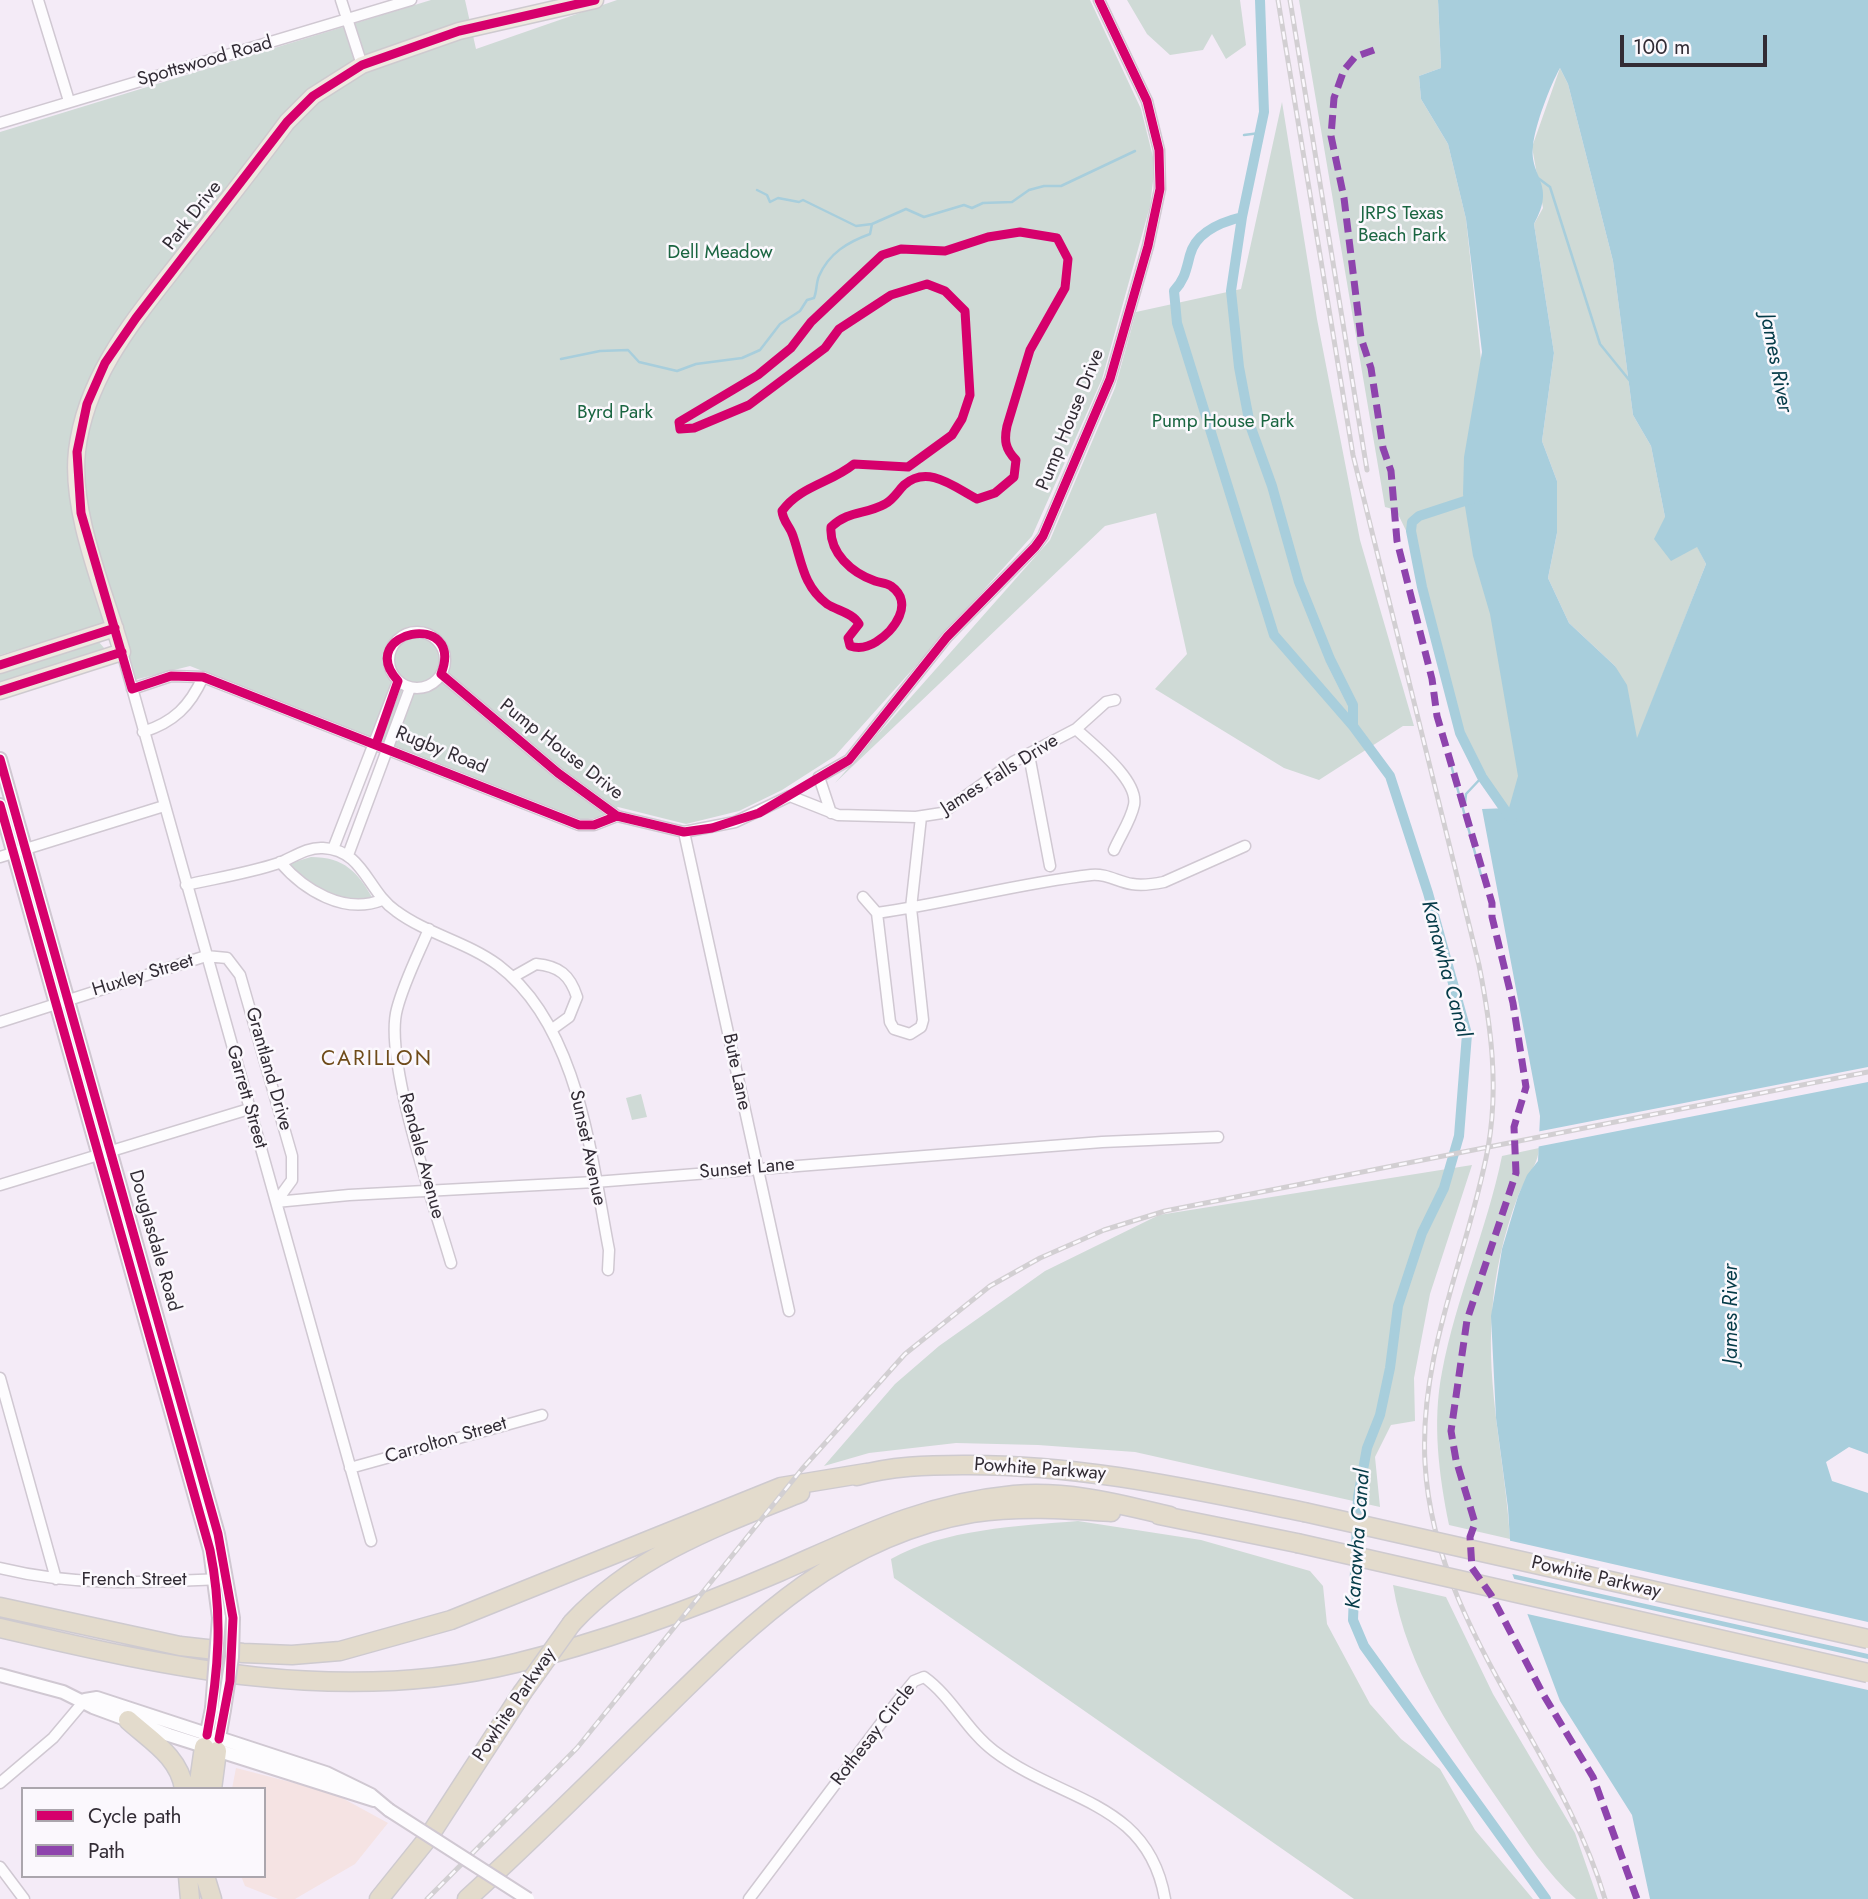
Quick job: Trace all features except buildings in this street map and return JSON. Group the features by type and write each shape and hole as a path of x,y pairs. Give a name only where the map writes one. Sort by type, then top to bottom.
{"highway":[{"name":"Powhite Parkway","path":"379,1899 428,1838 522,1693 572,1623 595,1598 662,1552 705,1531 802,1492 866,1473 938,1465 1046,1466 1117,1475 1304,1512 1868,1639"},
{"path":"0,1607 180,1646 292,1655 340,1651 451,1619 781,1487 866,1473"},
{"path":"0,1629 164,1664 297,1683 345,1684 427,1679 512,1664 645,1626 780,1572 849,1538 931,1510 1017,1495 1054,1495 1087,1497 1170,1516"},
{"name":"Powhite Parkway","path":"467,1899 751,1625 806,1581 896,1536 972,1513 1019,1508 1170,1516 1868,1673"},
{"path":"128,1720 170,1757 178,1768 183,1787"},
{"path":"199,1787 212,1743"},
{"path":"212,1743 212,1787"},
{"path":"188,1878 190,1899"},
{"path":"206,1878 212,1899"},
{"path":"372,1899 396,1880"}],"main road":[{"name":"Park Drive","path":"122,652 81,513 77,452 87,404 105,363 136,318 287,122 313,96 362,65 459,30 596,0"},
{"path":"0,665 115,628"},
{"path":"0,691 122,652"}],"street":[{"path":"38,0 69,101"},
{"path":"341,0 362,65"},
{"name":"Spottswood Road","path":"0,123 411,0"},
{"name":"Pump House Drive","path":"831,813 819,777 849,760 947,637 1035,547 1043,536 1110,379 1148,246 1161,172 1147,101 1099,0"},
{"path":"415,632 432,636 443,649 444,666 441,674 426,687 410,688 398,681 390,669 390,652 399,638 415,632"},
{"name":"Garrett Street","path":"122,652 370,1541"},
{"name":"Pump House Drive","path":"441,674 558,774 617,816 684,832 735,822 790,796"},
{"name":"Rugby Road","path":"132,689 171,676 203,677 579,825 594,825 617,816"},
{"path":"143,732 177,716 191,703 203,677"},
{"path":"333,849 376,744 398,681"},
{"path":"348,855 390,749 410,688"},
{"name":"James Falls Drive","path":"790,796 831,813 921,817 942,813 998,773 1076,729 1106,702 1115,701"},
{"path":"1076,729 1126,778 1134,793 1133,806 1114,850"},
{"path":"1029,755 1050,866"},
{"name":"Douglasdale Road","path":"0,759 20,851 104,1153 218,1534 222,1579 218,1709"},
{"name":"Douglasdale Road","path":"0,805 20,851"},
{"path":"0,857 164,806"},
{"path":"863,897 877,913 890,1021 894,1029 910,1034 921,1027 923,1020 911,908 921,817"},
{"name":"Bute Lane","path":"684,832 789,1311"},
{"path":"877,913 1095,874 1130,884 1152,885 1245,846"},
{"name":"Sunset Avenue","path":"186,885 280,862 310,849 333,849 348,855 364,870 382,900 405,917 480,954 513,977 541,1011 576,1090 608,1250 608,1270"},
{"path":"280,862 300,883 336,901 359,904 382,900"},
{"name":"Rendale Avenue","path":"429,929 397,1009 394,1033 399,1074 451,1263"},
{"name":"Huxley Street","path":"0,1022 206,956"},
{"name":"Grantland Drive","path":"206,956 227,958 235,964 262,1046 294,1168 292,1180 276,1202"},
{"path":"513,977 536,964 557,967 565,973 577,997 569,1017 551,1030"},
{"path":"0,1185 249,1109"},
{"name":"Sunset Lane","path":"276,1202 595,1182 1102,1142 1217,1138"},
{"path":"0,1378 56,1579"},
{"name":"Carrolton Street","path":"350,1468 542,1415"},
{"name":"French Street","path":"0,1568 56,1579 106,1584 222,1579"},
{"name":"Douglasdale Road","path":"212,1743 232,1657 233,1618 222,1579"},
{"path":"0,1675 85,1700 93,1707 128,1720 212,1743"},
{"name":"Rothesay Circle","path":"749,1899 897,1702 915,1681 924,1677 940,1689 994,1751 1107,1812 1131,1830 1149,1850 1160,1871 1165,1899"},
{"path":"0,1783 53,1738 85,1700 97,1698 212,1743 374,1800 528,1899"},
{"path":"0,1867 24,1899"}],"shaded area":[{"path":"236,1768 333,1793 388,1823 355,1864 295,1899 278,1899 245,1886 242,1878 266,1878 266,1787 232,1787"}],"green space":[{"name":"Byrd Park","path":"431,0 465,0 476,49 617,0 1090,0 1141,109 1155,165 1150,206 1102,379 1032,536 835,756 782,790 739,811 686,824 618,807 601,817 581,820 190,666 134,680 115,621 0,655 0,132"},
{"path":"1127,0 1240,0 1246,45 1226,59 1212,34 1203,50 1170,55 1147,34"},
{"name":"JRPS Texas Beach Park","path":"1299,0 1438,0 1441,68 1419,76 1421,99 1448,144 1466,219 1523,753 1516,828 1475,766 1458,730 1413,545 1396,510 1385,507"},
{"path":"1560,68 1568,84 1613,261 1633,415 1651,446 1665,517 1683,552 1697,546 1706,564 1637,740 1615,666 1569,623 1548,578 1557,533 1557,481 1542,441 1554,353 1534,224 1543,208 1532,147"},
{"name":"Pump House Park","path":"1282,102 1317,319 1360,540 1414,726 1403,726 1319,780 1284,768 1155,689 1187,654 1156,513 1105,526 835,783 1050,540 1115,388 1136,312 1241,289"},
{"path":"98,641 105,649 0,686 0,672"},
{"path":"311,857 332,860 349,868 362,881 373,899 347,898 326,892 287,864"},
{"path":"641,1094 647,1117 632,1120 626,1098"},
{"path":"1539,1148 1508,1225 1500,1254 1493,1300 1492,1371 1510,1539 1449,1525 1440,1468 1437,1410 1448,1344 1502,1156"},
{"path":"1472,1165 1430,1294 1414,1378 1415,1421 1391,1425 1375,1457 1380,1507 1135,1452 1038,1445 956,1443 869,1453 824,1466 895,1384 939,1346 1045,1271 1159,1215"},
{"path":"1078,1521 1201,1540 1310,1571 1323,1586 1327,1624 1370,1704 1401,1739 1440,1769 1475,1830 1533,1899 1354,1899 894,1578 891,1559 934,1541 982,1531"},
{"path":"1393,1585 1446,1597 1493,1694 1575,1833 1598,1899 1576,1899 1555,1879 1528,1844 1451,1729 1409,1646"}],"water":[{"name":"James River","path":"1438,0 1868,0 1868,1454 1849,1447 1826,1462 1832,1481 1868,1493 1868,1899 1650,1899 1632,1815 1560,1701 1512,1573 1508,1508 1496,1418 1491,1316 1502,1249 1518,1196 1527,1175 1538,1161 1540,1116 1482,809 1509,808 1518,776 1490,614 1473,556 1463,494 1464,457 1482,352 1466,219 1448,144 1421,99 1419,76 1441,68","holes":["1560,68 1568,84 1613,261 1633,415 1651,446 1665,517 1654,539 1671,561 1697,547 1706,564 1637,738 1627,685 1615,666 1569,623 1548,578 1557,533 1557,481 1542,441 1554,353 1534,224 1543,199 1543,190 1535,166 1533,146 1544,106"]}],"pier":[{"path":"1868,1067 1868,1082 1536,1147 1536,1132"},
{"path":"1507,1540 1868,1622 1868,1654 1508,1573"},
{"path":"1510,1578 1868,1659 1868,1690 1523,1613"}],"waterway":[{"name":"Kanawha Canal","path":"1260,0 1264,112 1242,217 1210,229 1193,247 1183,278 1174,291 1177,323 1274,635 1353,726 1390,776 1428,893 1467,1034 1459,1136 1444,1188 1422,1233 1398,1306 1390,1368 1380,1415 1367,1448 1358,1497 1353,1620 1364,1646 1546,1899"},
{"path":"1244,135 1260,133"},
{"path":"561,359 600,351 628,350 639,362 677,371 696,364 742,358 760,350 780,324 800,311 807,300 814,298 819,276 828,261 847,245 870,234 872,224 906,209 924,217 964,205 972,208 983,203 1012,202 1029,190 1044,186 1061,186 1135,151"},
{"path":"1538,178 1550,187 1600,344 1630,381"},
{"path":"757,190 767,195 770,202 778,198 799,202 803,200 856,226 872,224"},
{"path":"1242,217 1231,291 1239,367 1250,425 1272,486 1299,582 1330,659 1353,705 1353,726"},
{"path":"1477,497 1419,516 1412,522 1411,531 1422,587 1460,733 1482,777 1512,820"},
{"path":"1450,761 1481,875"},
{"path":"1465,803 1466,794 1482,777"}],"railway":[{"path":"1278,0 1353,455 1479,965 1490,1033 1493,1102 1488,1148 1437,1343 1425,1422 1425,1463 1433,1523 1451,1579 1474,1633 1559,1790 1585,1843 1605,1899"},
{"path":"1290,0 1367,470"},
{"path":"427,1899 577,1748 802,1469 905,1354 990,1286 1040,1258 1104,1230 1165,1211 1868,1072"}],"marked path":[{"path":"1374,50 1355,57 1344,70 1334,98 1331,136 1344,198 1361,338 1371,368 1383,448 1391,471 1397,541 1432,679 1437,716 1492,903 1492,917 1513,1003 1526,1087 1514,1127 1516,1173 1467,1320 1451,1431 1456,1460 1475,1523 1470,1537 1472,1568 1491,1595 1543,1694 1593,1777 1637,1899"}],"cycle path":[{"path":"595,0 459,31 362,65 313,96 287,122 136,318 105,363 87,404 77,452 81,513 132,689 171,676 203,677 579,825 594,825 617,816"},
{"path":"376,744 398,681 388,664 389,650 398,640 412,634 427,634 438,641 444,654 441,674 558,773 617,816 684,832 712,828 759,813 849,760 947,637 1043,536 1110,379 1148,246 1160,189 1159,150 1147,101 1099,0"},
{"path":"1020,232 1057,238 1068,259 1065,288 1030,350 1007,426 1006,444 1016,460 1014,477 995,493 977,499 932,477 913,479 885,504 851,515 831,527 834,545 844,561 858,573 891,586 901,600 899,616 883,637 867,646 850,646 848,638 859,624 849,615 827,604 813,589 804,573 782,511 807,490 854,464 908,467 952,435 962,419 970,395 965,311 945,291 927,284 891,295 839,329 825,348 749,405 694,428 680,429 679,422 758,375 791,348 811,322 882,255 901,249 945,251 988,237 1020,232"},
{"path":"0,665 115,628"},
{"path":"0,691 122,652"},
{"path":"0,759 218,1534 233,1618 230,1681 219,1739"},
{"path":"0,805 210,1550 217,1597 218,1642 207,1735"}],"district":[{"name":"CARILLON","path":"377,1060"}],"park label":[{"name":"Dell Meadow","path":"720,253"}]}
